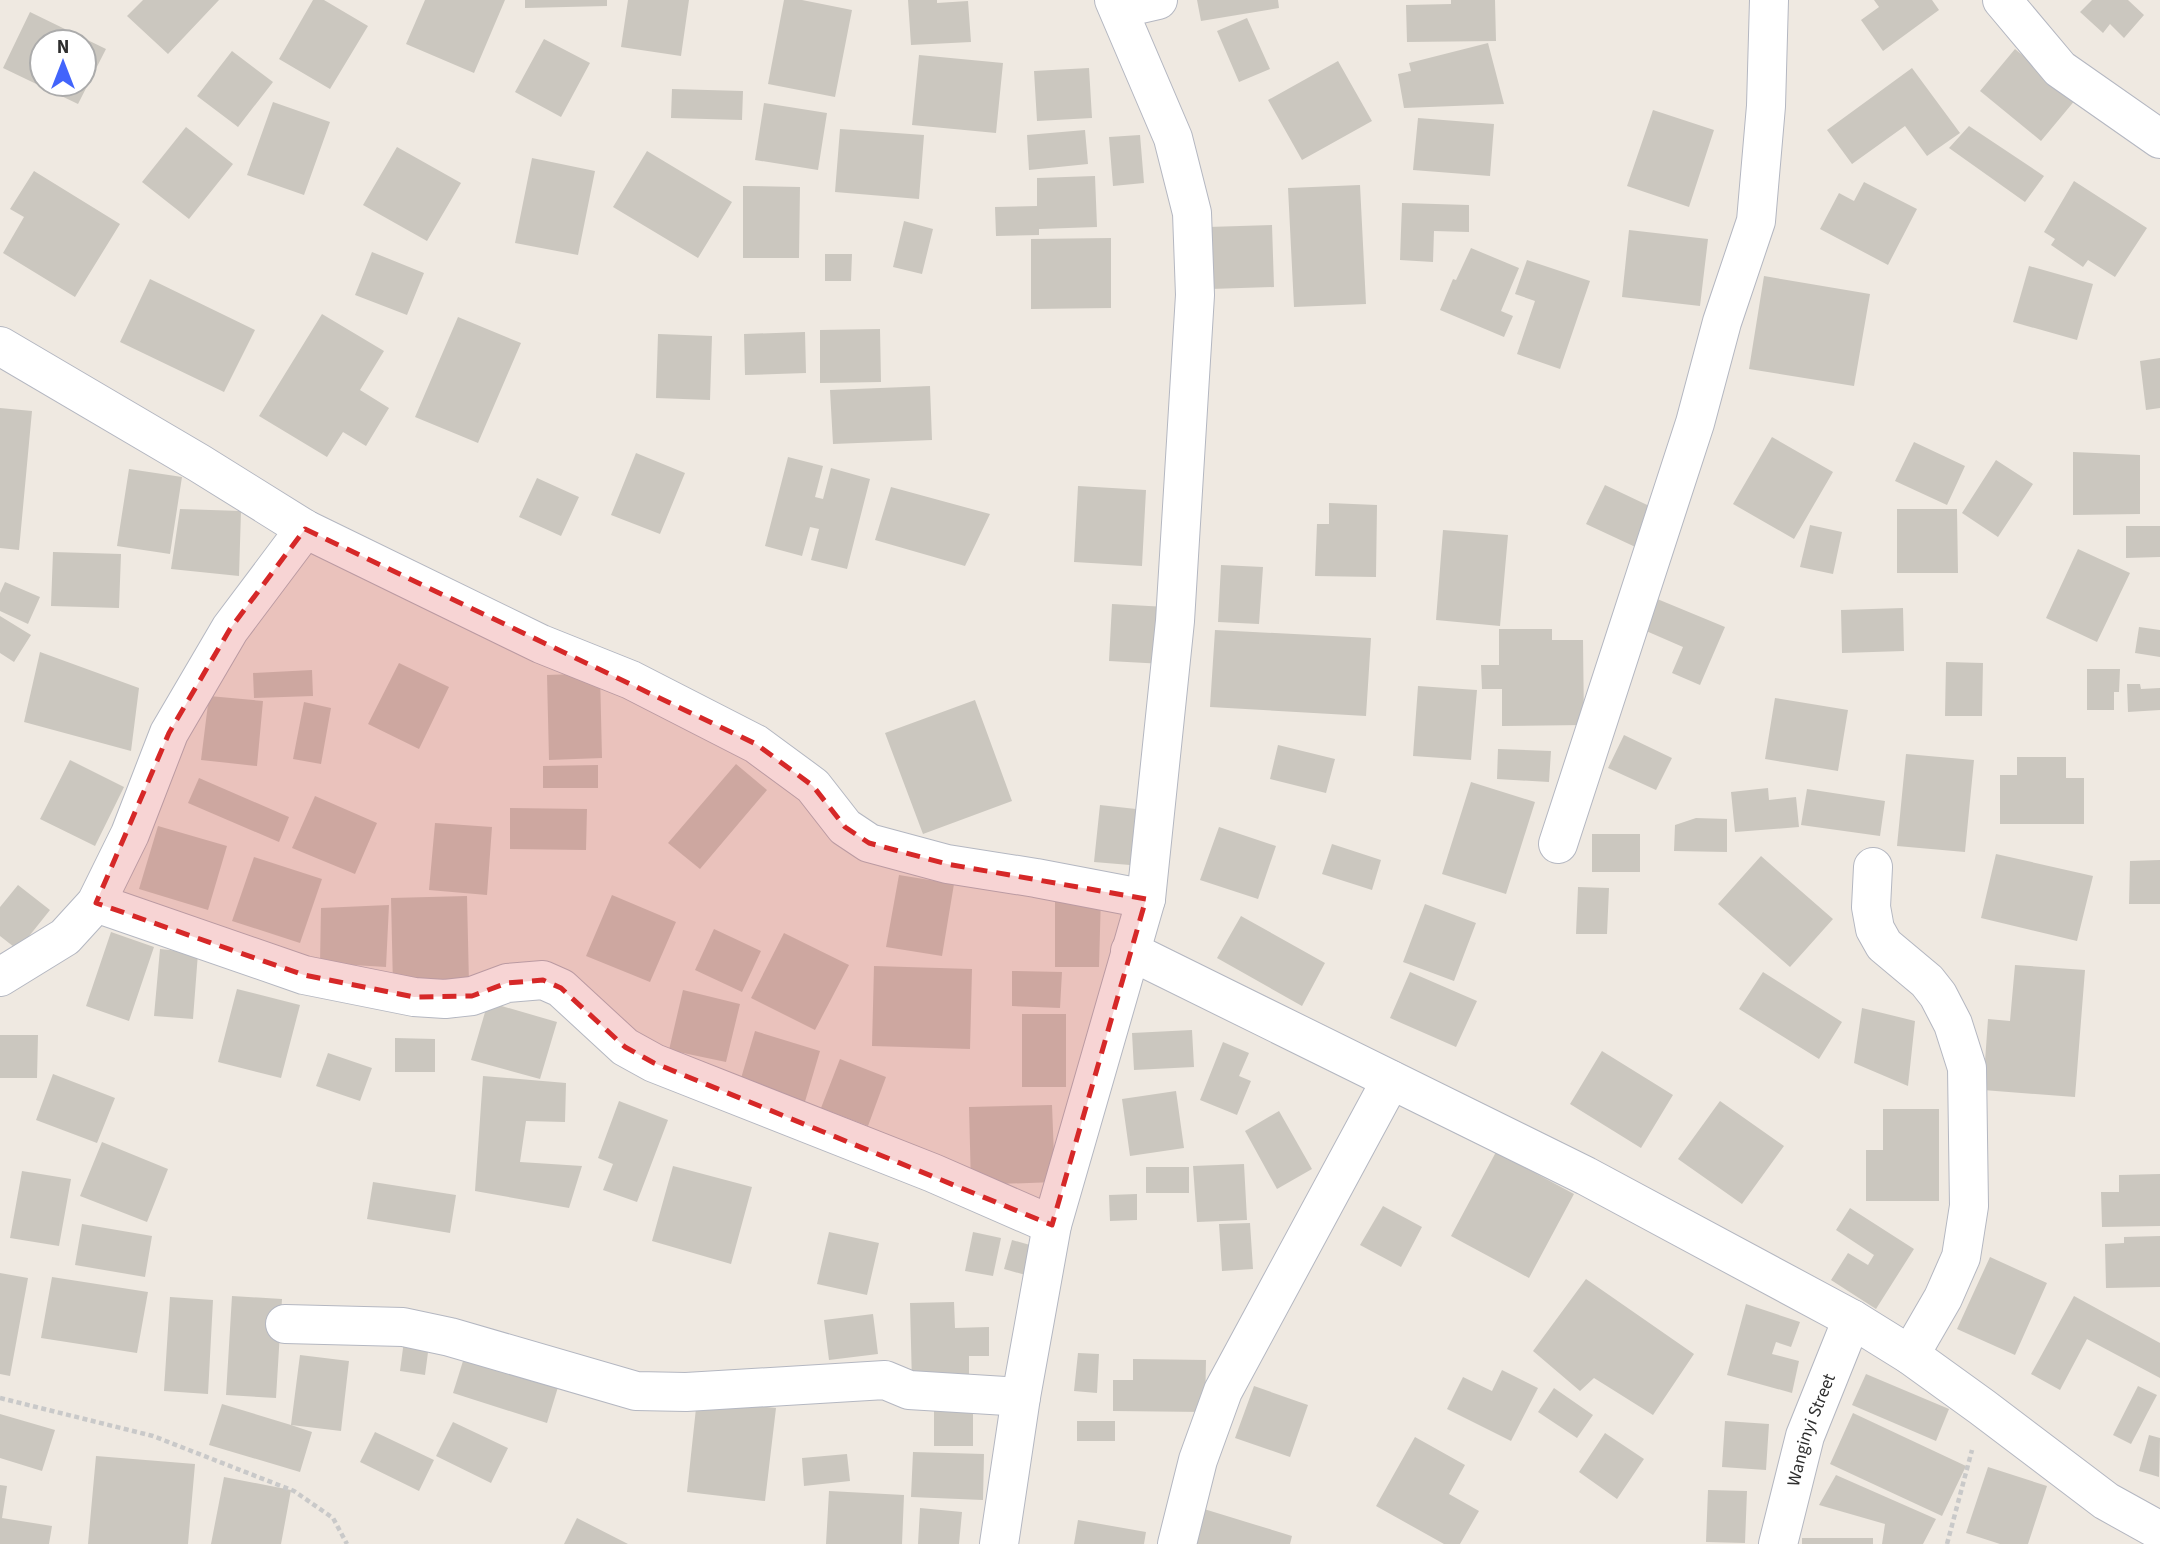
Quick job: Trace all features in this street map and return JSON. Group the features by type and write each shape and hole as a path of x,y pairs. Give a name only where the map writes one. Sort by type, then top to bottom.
{"street":[{"path":"999,1544 1021,1397 1052,1225 1146,899 1175,621 1195,295 1192,213 1173,138 1116,5 1158,0"},
{"path":"1558,844 1695,424 1722,322 1756,220 1766,106 1769,0"},
{"path":"2002,0 2060,69 2160,139"},
{"path":"0,346 305,529 541,644 631,680 756,744 813,786 845,827 869,843 947,864 1146,899"},
{"path":"0,977 65,937 96,903 130,834 169,733 230,629 305,529"},
{"path":"1873,867 1871,907 1875,929 1884,946 1927,981 1938,995 1953,1024 1967,1068 1969,1206 1961,1257 1943,1298 1910,1355"},
{"path":"96,903 304,975 414,997 445,999 472,996 507,983 543,981 561,988 625,1047 654,1063 933,1173 1052,1225"},
{"path":"1130,951 1586,1176 1852,1320 1910,1355 2106,1501 2160,1531"},
{"path":"1177,1544 1198,1460 1223,1391 1391,1080"},
{"name":"Wanginyi Street","path":"1778,1544 1805,1436 1852,1320"},
{"path":"285,1324 403,1327 450,1337 636,1391 686,1392 886,1380 909,1390 1021,1397"}],"path":[{"path":"0,1398 153,1436 294,1491 333,1518 347,1544"},
{"path":"1947,1544 1982,1407"}],"highlighted area":[{"path":"305,529 756,744 813,786 845,827 869,843 947,864 1146,899 1052,1225 654,1063 625,1047 561,988 543,980 507,983 472,996 414,997 304,975 96,903 169,733 230,629"}],"building":[{"path":"143,0 219,0 168,54 127,16"},
{"path":"313,0 324,0 368,26 330,89 279,59"},
{"path":"425,0 505,0 474,73 406,44"},
{"path":"525,0 607,0 607,6 525,8"},
{"path":"628,0 689,0 681,56 621,47"},
{"path":"784,0 802,0 852,10 835,97 768,84"},
{"path":"908,0 937,0 937,3 968,1 971,42 911,45"},
{"path":"1197,0 1278,0 1279,8 1201,21"},
{"path":"1451,0 1495,0 1496,41 1407,42 1406,5 1451,4"},
{"path":"1874,0 1932,0 1939,10 1883,51 1861,20 1879,7"},
{"path":"2092,0 2128,0 2144,15 2124,38 2110,24 2103,33 2080,12"},
{"path":"30,12 63,28 28,28 28,80 3,68"},
{"path":"1247,18 1270,69 1239,82 1217,31"},
{"path":"544,39 590,63 561,117 515,92"},
{"path":"1488,43 1504,104 1404,108 1398,74 1411,71 1409,63"},
{"path":"98,45 106,49 98,65"},
{"path":"2015,49 2076,99 2041,141 1980,91"},
{"path":"232,51 273,82 238,127 197,96"},
{"path":"919,55 1003,63 996,133 912,125"},
{"path":"1338,61 1372,121 1302,160 1268,100"},
{"path":"1089,68 1092,118 1037,121 1034,71"},
{"path":"1912,68 1960,133 1927,156 1905,126 1852,164 1827,130"},
{"path":"672,89 743,91 742,120 671,118"},
{"path":"66,98 81,98 78,104"},
{"path":"273,102 330,122 304,195 247,175"},
{"path":"764,103 827,113 818,170 755,160"},
{"path":"1653,110 1714,130 1689,207 1627,186"},
{"path":"1418,118 1494,124 1490,176 1413,170"},
{"path":"1969,126 2044,176 2025,202 1949,148"},
{"path":"186,127 233,164 189,219 142,182"},
{"path":"840,129 924,135 919,199 835,192"},
{"path":"1085,130 1088,164 1029,170 1027,135"},
{"path":"1140,135 1144,183 1113,186 1109,137"},
{"path":"397,147 461,183 427,241 363,205"},
{"path":"647,151 732,202 698,258 613,207"},
{"path":"532,158 595,171 578,255 515,243"},
{"path":"34,171 120,224 75,297 3,253 24,217 10,209"},
{"path":"1095,176 1097,227 1039,229 1039,235 996,236 995,207 1037,206 1037,178"},
{"path":"2074,181 2147,228 2115,277 2088,260 2083,267 2051,245 2055,239 2044,232"},
{"path":"1864,182 1917,209 1888,265 1820,229 1839,193 1854,201"},
{"path":"1360,185 1366,304 1294,307 1288,188"},
{"path":"743,186 800,187 799,258 743,258"},
{"path":"1402,203 1469,205 1469,232 1434,231 1433,262 1400,260"},
{"path":"904,221 933,229 922,274 893,267"},
{"path":"1272,225 1274,287 1210,289 1208,227"},
{"path":"1629,230 1708,239 1700,306 1622,297"},
{"path":"1111,238 1111,308 1031,309 1031,239"},
{"path":"1471,248 1519,268 1501,311 1513,316 1504,337 1440,310 1453,279 1456,280"},
{"path":"372,252 424,273 407,315 355,295"},
{"path":"825,254 852,254 851,281 825,281"},
{"path":"1527,260 1590,281 1560,369 1517,354 1535,301 1515,294"},
{"path":"2029,266 2093,284 2077,340 2013,322"},
{"path":"1764,276 1870,294 1854,386 1749,369"},
{"path":"150,279 255,330 224,392 120,342"},
{"path":"322,314 384,351 360,390 389,408 366,446 343,432 327,457 259,416"},
{"path":"458,317 521,343 478,443 415,417"},
{"path":"880,329 881,382 820,383 820,330"},
{"path":"805,332 806,373 745,375 744,334"},
{"path":"658,334 712,336 710,400 656,398"},
{"path":"2160,358 2160,408 2146,410 2140,361"},
{"path":"930,386 932,440 833,444 830,390"},
{"path":"0,408 32,411 19,550 0,548"},
{"path":"1772,437 1833,472 1794,539 1733,504"},
{"path":"1914,442 1965,466 1947,505 1895,481"},
{"path":"2073,452 2140,455 2140,514 2073,515"},
{"path":"636,453 685,473 660,534 611,515"},
{"path":"788,457 823,466 815,497 823,499 831,468 870,479 847,569 811,560 819,529 810,527 802,556 765,546"},
{"path":"1996,460 2033,484 1998,537 1962,513"},
{"path":"129,469 182,477 170,554 117,546"},
{"path":"537,478 579,497 561,536 519,517"},
{"path":"1605,485 1662,512 1644,551 1586,524"},
{"path":"1078,486 1146,490 1142,566 1074,562"},
{"path":"891,487 990,514 965,566 875,540"},
{"path":"1329,503 1377,505 1376,577 1315,576 1317,524 1329,524"},
{"path":"180,509 241,511 239,576 171,569"},
{"path":"1897,509 1957,509 1958,573 1897,573"},
{"path":"1810,525 1842,532 1833,574 1800,567"},
{"path":"2126,526 2160,526 2160,557 2126,558"},
{"path":"1443,530 1508,535 1500,626 1436,620"},
{"path":"2078,549 2130,573 2097,642 2046,618"},
{"path":"53,552 121,554 119,608 51,606"},
{"path":"1221,565 1263,567 1259,624 1218,622"},
{"path":"5,582 40,597 28,624 0,611 0,593"},
{"path":"1650,596 1725,627 1700,685 1672,673 1683,647 1637,627"},
{"path":"1112,604 1167,607 1164,664 1109,661"},
{"path":"1903,608 1904,651 1842,653 1841,610"},
{"path":"0,616 31,635 14,662 0,653"},
{"path":"2139,627 2160,630 2160,657 2135,653"},
{"path":"1499,629 1552,629 1552,640 1583,640 1584,725 1502,726 1502,689 1482,689 1481,665 1499,665"},
{"path":"1215,630 1371,638 1366,716 1210,707"},
{"path":"40,652 139,688 131,751 24,722"},
{"path":"1946,662 1983,663 1982,716 1945,716"},
{"path":"399,663 449,687 419,749 368,724"},
{"path":"2087,669 2120,669 2119,692 2114,692 2114,710 2087,710"},
{"path":"312,670 313,696 254,698 253,673"},
{"path":"600,673 602,758 549,760 547,675"},
{"path":"2127,684 2140,684 2141,689 2160,688 2160,710 2128,712"},
{"path":"1418,686 1477,690 1471,760 1413,756"},
{"path":"209,696 263,701 257,766 201,760"},
{"path":"1775,698 1848,710 1838,771 1765,759"},
{"path":"975,700 1012,801 923,834 885,733"},
{"path":"304,702 331,708 321,764 293,759"},
{"path":"1624,735 1672,758 1656,790 1608,768"},
{"path":"1278,745 1335,759 1326,793 1270,779"},
{"path":"1498,749 1551,751 1549,782 1497,779"},
{"path":"1906,754 1974,760 1965,852 1897,846"},
{"path":"2017,757 2066,757 2066,778 2084,778 2084,824 2000,824 2000,775 2017,775"},
{"path":"70,760 124,787 95,846 40,819"},
{"path":"736,764 767,790 700,869 668,843"},
{"path":"598,765 598,788 543,788 543,766"},
{"path":"199,778 289,817 279,842 188,803"},
{"path":"1471,782 1535,802 1506,894 1442,874"},
{"path":"1768,788 1769,800 1796,797 1799,827 1735,832 1731,792"},
{"path":"1807,789 1885,801 1880,836 1801,825"},
{"path":"315,796 377,823 355,874 292,848"},
{"path":"1100,805 1136,809 1130,865 1094,862"},
{"path":"510,808 587,809 586,850 510,849"},
{"path":"1696,818 1727,819 1727,852 1674,851 1675,825"},
{"path":"435,823 492,827 487,895 429,890"},
{"path":"158,826 227,846 208,910 139,889"},
{"path":"1219,827 1276,846 1258,899 1200,880"},
{"path":"1592,834 1640,834 1640,872 1592,872"},
{"path":"1332,844 1381,860 1372,890 1322,874"},
{"path":"1996,854 2093,876 2077,941 1981,918"},
{"path":"1761,856 1833,919 1790,967 1718,904"},
{"path":"254,857 322,879 300,943 232,921"},
{"path":"2160,860 2160,904 2129,904 2130,861"},
{"path":"899,875 954,884 942,956 886,947"},
{"path":"18,885 50,910 18,950 0,936 0,907"},
{"path":"1578,887 1609,888 1607,934 1576,934"},
{"path":"612,895 676,922 650,982 586,956"},
{"path":"1055,895 1101,895 1099,967 1055,967"},
{"path":"467,896 469,984 393,986 391,898"},
{"path":"1425,904 1476,923 1454,981 1403,962"},
{"path":"389,905 386,967 320,963 321,908"},
{"path":"1241,916 1325,963 1302,1006 1217,958"},
{"path":"714,929 761,951 742,992 695,970"},
{"path":"111,932 154,947 129,1021 86,1006"},
{"path":"784,933 849,965 815,1030 751,998"},
{"path":"160,949 198,953 193,1019 154,1016"},
{"path":"2015,965 2085,970 2075,1097 1983,1090 1988,1019 2010,1021"},
{"path":"874,966 972,969 970,1049 872,1046"},
{"path":"1012,971 1062,972 1060,1008 1012,1006"},
{"path":"1410,972 1477,1001 1456,1047 1390,1018"},
{"path":"1763,972 1842,1022 1819,1059 1739,1009"},
{"path":"237,989 300,1005 281,1078 218,1062"},
{"path":"683,990 740,1004 726,1062 669,1050"},
{"path":"488,1002 557,1022 540,1079 471,1060"},
{"path":"1862,1008 1915,1021 1908,1086 1854,1063"},
{"path":"1022,1014 1066,1014 1066,1087 1022,1087"},
{"path":"1192,1030 1194,1067 1134,1070 1132,1033"},
{"path":"755,1031 820,1051 804,1105 739,1085"},
{"path":"0,1035 38,1035 37,1078 0,1078"},
{"path":"395,1038 435,1039 435,1072 395,1072"},
{"path":"1223,1042 1249,1053 1239,1076 1251,1081 1237,1115 1200,1100"},
{"path":"1602,1051 1673,1095 1641,1148 1570,1104"},
{"path":"328,1053 372,1068 360,1101 316,1086"},
{"path":"840,1059 886,1077 868,1126 821,1108"},
{"path":"53,1074 115,1098 97,1143 36,1120"},
{"path":"483,1076 566,1083 565,1122 526,1121 520,1162 582,1166 569,1208 475,1191"},
{"path":"1176,1091 1184,1148 1130,1156 1122,1099"},
{"path":"619,1101 668,1120 637,1202 603,1190 613,1164 598,1158"},
{"path":"1720,1101 1784,1146 1742,1204 1678,1159"},
{"path":"1052,1105 1055,1182 971,1185 969,1107"},
{"path":"1883,1109 1939,1109 1939,1201 1866,1201 1866,1150 1883,1150"},
{"path":"1279,1111 1312,1169 1277,1189 1245,1131"},
{"path":"102,1142 168,1169 147,1222 80,1196"},
{"path":"1496,1152 1574,1194 1529,1278 1451,1236"},
{"path":"1244,1164 1247,1220 1197,1222 1193,1166"},
{"path":"673,1166 752,1187 731,1264 652,1241"},
{"path":"1146,1167 1189,1167 1189,1193 1146,1193"},
{"path":"22,1171 71,1179 59,1246 10,1238"},
{"path":"2160,1174 2160,1226 2102,1227 2101,1192 2119,1192 2119,1175"},
{"path":"373,1182 456,1195 450,1233 367,1219"},
{"path":"1137,1194 1137,1220 1110,1221 1109,1195"},
{"path":"1383,1206 1422,1227 1401,1267 1360,1245"},
{"path":"1850,1208 1914,1249 1876,1309 1831,1280 1848,1253 1868,1265 1874,1255 1836,1230"},
{"path":"1250,1223 1253,1269 1222,1271 1219,1224"},
{"path":"82,1224 152,1236 145,1277 75,1265"},
{"path":"829,1232 879,1243 867,1295 817,1284"},
{"path":"973,1232 1001,1238 993,1276 965,1271"},
{"path":"2160,1236 2160,1287 2106,1288 2105,1244 2124,1243 2124,1237"},
{"path":"1012,1240 1037,1247 1029,1276 1004,1269"},
{"path":"1990,1257 2047,1283 2015,1355 1957,1329"},
{"path":"0,1273 28,1278 10,1376 0,1374"},
{"path":"52,1277 148,1292 137,1353 41,1338"},
{"path":"1586,1279 1694,1354 1653,1415 1594,1378 1580,1391 1533,1351"},
{"path":"232,1296 282,1299 276,1398 226,1395"},
{"path":"2074,1296 2160,1343 2160,1378 2087,1339 2060,1390 2031,1374"},
{"path":"170,1297 213,1300 208,1394 164,1391"},
{"path":"954,1302 955,1328 989,1327 989,1356 969,1356 969,1382 912,1384 910,1303"},
{"path":"1746,1304 1800,1322 1791,1347 1776,1342 1772,1354 1799,1361 1792,1393 1727,1375"},
{"path":"873,1314 878,1354 829,1360 824,1320"},
{"path":"405,1333 430,1337 425,1375 400,1371"},
{"path":"468,1345 562,1374 547,1423 453,1393"},
{"path":"1078,1353 1099,1354 1097,1393 1074,1391"},
{"path":"300,1355 349,1361 341,1431 291,1425"},
{"path":"1133,1359 1206,1360 1205,1412 1113,1411 1113,1380 1133,1380"},
{"path":"1502,1370 1538,1388 1511,1441 1447,1409 1463,1377 1492,1391"},
{"path":"1866,1374 1949,1409 1936,1441 1852,1405"},
{"path":"1254,1386 1308,1405 1290,1457 1235,1438"},
{"path":"2138,1386 2157,1395 2131,1444 2113,1435"},
{"path":"1554,1388 1593,1415 1577,1438 1538,1412"},
{"path":"697,1399 776,1408 765,1501 687,1492"},
{"path":"934,1403 973,1403 973,1446 934,1446"},
{"path":"222,1404 312,1432 300,1472 209,1445"},
{"path":"1853,1413 1966,1466 1942,1516 1830,1464"},
{"path":"0,1414 55,1430 42,1471 0,1458"},
{"path":"1077,1421 1115,1421 1115,1441 1077,1441"},
{"path":"1725,1421 1769,1424 1766,1470 1722,1467"},
{"path":"453,1422 508,1448 491,1483 436,1456"},
{"path":"375,1432 434,1460 419,1491 360,1462"},
{"path":"1605,1433 1644,1459 1617,1499 1579,1472"},
{"path":"2149,1435 2160,1438 2159,1477 2139,1471"},
{"path":"1415,1437 1465,1465 1449,1494 1479,1511 1460,1544 1444,1544 1376,1506"},
{"path":"913,1452 984,1454 983,1500 911,1497"},
{"path":"847,1454 850,1481 804,1486 802,1458"},
{"path":"96,1456 195,1464 188,1544 88,1544"},
{"path":"1988,1467 2047,1486 2028,1544 2000,1544 1966,1533"},
{"path":"1836,1475 1936,1519 1923,1544 1882,1544 1885,1524 1819,1505"},
{"path":"224,1477 291,1490 281,1544 211,1544"},
{"path":"0,1485 7,1486 2,1518 52,1526 49,1544 0,1544"},
{"path":"1708,1490 1747,1491 1745,1543 1706,1542"},
{"path":"829,1491 904,1495 902,1544 826,1544"},
{"path":"920,1508 962,1512 959,1544 918,1544"},
{"path":"1204,1509 1292,1536 1290,1544 1193,1544"},
{"path":"577,1518 628,1544 564,1544"},
{"path":"1078,1520 1146,1532 1144,1544 1074,1544"},
{"path":"1802,1538 1873,1538 1873,1544 1802,1544"}]}
